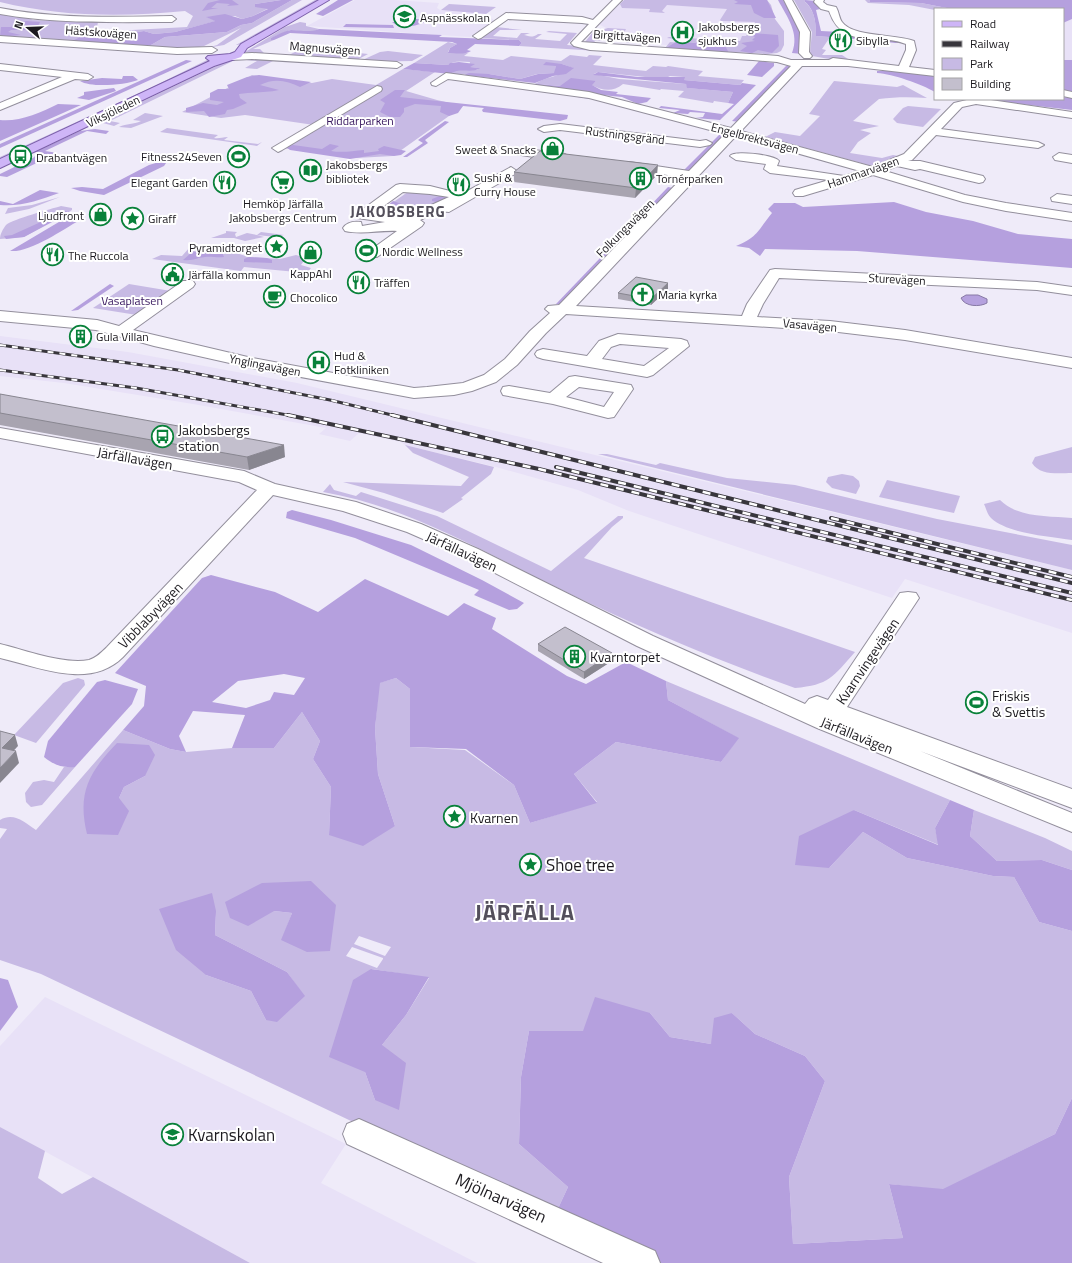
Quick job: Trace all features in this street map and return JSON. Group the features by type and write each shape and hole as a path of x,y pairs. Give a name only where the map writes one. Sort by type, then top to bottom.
{"main road":[{"path":"237,49 311,0"},
{"path":"208,54 229,49 237,49 244,46 325,0"},
{"name":"Viksjöleden","path":"0,164 210,64 228,58 237,49"},
{"path":"208,54 228,58"},
{"name":"Viksjöleden","path":"0,154 208,54"}],"street":[{"name":"Birgittavägen","path":"618,0 586,32 576,43 577,44 595,47 783,57 934,73"},
{"path":"788,0 805,32 805,60"},
{"path":"820,0 818,2 824,7 835,7 838,23 845,31 899,39 911,43 911,50 903,69"},
{"path":"0,11 28,16 84,20 172,19"},
{"name":"Birgittavägen","path":"478,36 506,16 545,24 582,20 595,23"},
{"path":"526,27 545,24"},
{"path":"571,31 586,32"},
{"name":"Hästskovägen","path":"0,39 208,54"},
{"name":"Magnusvägen","path":"237,49 252,56"},
{"name":"Magnusvägen","path":"228,58 252,56 397,65"},
{"name":"Folkungavägen","path":"563,310 686,170 784,64 783,57"},
{"name":"Folkungavägen","path":"697,153 706,143 805,60"},
{"path":"0,67 88,77"},
{"path":"0,107 74,76"},
{"name":"Engelbrektsvägen","path":"436,83 446,76 585,94 728,125 962,198 1072,218"},
{"path":"278,148 377,89"},
{"name":"Hammarvägen","path":"799,193 874,170 908,157 958,105 976,101 1072,115"},
{"name":"Rustningsgränd","path":"544,129 560,127 700,144 706,143"},
{"path":"932,131 1038,145"},
{"path":"519,152 575,159"},
{"path":"736,156 773,161 770,169 846,179"},
{"path":"1059,158 1072,159"},
{"path":"895,162 915,166 920,165 979,180"},
{"path":"614,164 686,170"},
{"name":"Folkungavägen","path":"570,283 686,170"},
{"path":"372,254 412,222 487,186 502,175 511,171"},
{"path":"356,225 350,228 362,230 383,226 405,226 456,199 456,195 430,190 400,188 362,215 412,222"},
{"path":"1057,198 1072,200"},
{"name":"Sturevägen","path":"748,320 755,304 775,273 1037,286 1068,294"},
{"path":"122,331 188,284"},
{"path":"546,308 559,294"},
{"name":"Vasavägen","path":"546,308 830,326 905,335 1072,363"},
{"name":"Ynglingavägen","path":"536,334 546,308"},
{"name":"Ynglingavägen","path":"0,316 86,324 122,331 166,344 414,393 440,392 470,387 489,379 510,363 536,334 563,310"},
{"path":"543,354 591,362"},
{"path":"509,391 554,399"},
{"name":"Järfällavägen","path":"0,433 244,477 269,488 349,506 414,528 470,553 645,640 829,716 1072,823"},
{"name":"Järfällavägen","path":"0,444 232,488 269,488"},
{"name":"Vibblabyvägen","path":"0,651 70,667 92,667 103,662 269,488"},
{"name":"Kvarnvingevägen","path":"829,716 908,598"},
{"name":"Järfällavägen","path":"829,716 1072,800"},
{"name":"Mjölnarvägen","path":"359,1134 634,1261"}],"shaded area":[{"path":"220,0 232,0 239,5 227,6 230,4 217,3 211,8 218,8 202,11 208,3"},
{"path":"292,0 252,23 241,25 227,32 165,37 151,45 74,40 92,32 124,34 144,31 154,34 175,32 215,21 206,17 225,14 242,19 253,16 268,9 255,7 255,4"},
{"path":"338,0 353,0 323,16 316,14"},
{"name":"Aspnässkolan","path":"355,0 394,0 439,3 437,8 440,10 477,13 493,19 493,23 470,37 307,26"},
{"path":"734,0 767,0 776,18 764,18 754,13 751,5 734,4 738,2"},
{"path":"778,0 783,0 801,32 802,54 792,53 794,46 793,32"},
{"path":"870,0 1072,0 1072,19 1064,23 1064,8 947,8 921,3 870,2"},
{"name":"Jakobsbergs sjukhus","path":"619,1 761,11 738,50 637,43 598,24"},
{"path":"804,1 816,1 815,4 820,9 816,10 821,31 841,32 902,42 891,43 867,38 855,39 816,36 813,12"},
{"path":"416,19 428,20 420,24 410,26 400,26 392,22 406,22"},
{"path":"1072,19 1072,60 1064,60 1064,23"},
{"path":"26,21 40,22 36,30 11,30 8,32 21,35 0,37 1,27 11,27"},
{"path":"346,24 393,25 394,28 343,27"},
{"path":"319,29 442,35 439,37 519,40 522,43 519,46 475,44 467,50 471,51 460,54 448,53 450,48 457,44 452,42 290,33 271,40 271,38 281,33 291,30 308,31"},
{"path":"748,34 778,35 779,46 772,53 758,50 752,53 740,51 747,46 741,43 755,41 752,40 755,37"},
{"path":"715,41 723,42 729,53 666,48 676,42 711,44"},
{"path":"186,60 192,61 0,148 0,144"},
{"path":"1064,60 1072,60 1072,93 1064,91"},
{"path":"759,61 774,63 774,66 762,77 747,75"},
{"path":"459,62 475,64 470,67 480,68 477,70 458,71 450,74 403,69 414,63 448,65 450,63"},
{"path":"546,62 562,64 574,68 566,74 553,76 535,83 464,75 469,73 489,74 520,79 538,74 554,73 556,66 543,65"},
{"path":"786,66 791,66 739,122 732,121"},
{"path":"877,71 898,71 934,76 934,92 907,80 891,75 877,73"},
{"path":"598,72 638,77 685,77 684,80 756,85 720,120 695,118 703,117 705,113 673,113 680,110 659,108 661,106 722,114 734,104 728,103 733,92 687,88 686,84 593,75"},
{"path":"259,75 311,82 300,87 285,81 270,81 260,85 279,90 239,94 240,98 247,103 227,110 225,114 209,117 204,111 186,112 186,108 203,103 217,105 224,102 210,100 210,93 218,89 229,89 227,85 247,77"},
{"path":"123,76 133,76 138,80 108,85 85,83 80,81 102,78 122,79"},
{"path":"571,78 596,81 592,85 601,90 618,92 616,94 651,98 647,102 638,104 622,97 592,94 590,99 577,97 580,95 577,91 536,86 538,84 560,86"},
{"path":"114,88 116,91 89,100 77,98 84,95 84,92"},
{"path":"395,90 405,90 400,97 568,115 567,119 560,121 483,112 482,110 484,108 463,106 458,113 449,116 440,112 441,106 415,104 404,108 404,112 400,117 390,117 380,112 385,103 380,100"},
{"path":"1064,97 1072,98 1072,110 985,100 1064,100"},
{"path":"58,104 81,105 0,141 0,120 15,120 37,114"},
{"path":"445,121 449,122 425,140 428,143 407,157 403,157 423,143 418,140"},
{"path":"95,129 109,131 106,134 87,131 45,151 58,153 7,177 0,176 0,174 33,158 36,155 35,152 80,131"},
{"path":"722,132 728,132 690,172 683,171"},
{"path":"330,144 339,146 331,151 335,152 364,150 364,153 379,151 378,149 384,146 406,151 401,155 394,156 380,154 350,159 290,150 286,147 293,145 322,149"},
{"path":"159,162 166,163 164,166 104,195 71,188 82,187 103,189 149,165"},
{"path":"668,187 673,188 562,305 556,304"},
{"path":"40,190 59,193 23,204 0,205 0,201 13,204"},
{"path":"445,194 452,196 417,212 385,208 393,201 419,210 436,202 432,201 432,199"},
{"path":"894,202 926,212 973,221 1018,234 1072,239 1072,268 857,251 765,249 760,256 749,248 736,246 749,239 757,232 772,213 768,209 774,203 795,203 803,207"},
{"path":"65,211 71,212 24,237 6,239 4,236 12,235"},
{"path":"69,216 76,216 80,220 36,245 18,251 10,251"},
{"path":"198,251 222,252 224,257 201,257 183,260 191,253"},
{"path":"249,257 267,258 272,260 272,263 244,262 244,259"},
{"path":"110,284 114,286 78,310 71,311"},
{"path":"966,295 978,295 987,299 987,303 977,306 969,305 961,298"},
{"path":"0,336 128,352 297,383 1072,570 1072,633 905,579 892,598 629,511 578,490 496,467 405,445 401,442 359,433 350,441 319,434 326,428 64,383 0,376"},
{"path":"292,510 331,520 411,545 482,580 524,603 517,609 509,610 474,595 479,590 355,538 286,518 287,512"},
{"path":"211,575 275,592 318,612 365,579 448,616 464,603 496,618 492,629 567,676 586,684 626,662 666,681 668,700 739,738 721,762 616,742 574,774 597,803 530,823 514,785 466,749 410,747 410,689 396,678 380,683 375,728 378,774 395,826 363,846 329,835 331,787 313,759 320,741 302,712 274,748 232,748 245,715 193,711 179,736 186,752 170,749 123,730 144,706 146,686 115,673 202,578","holes":["284,674 305,678 294,695 274,692 270,700 246,708 212,702 238,681"]},
{"path":"105,680 138,689 132,704 75,767 58,765 44,757 48,741 97,682"},
{"path":"117,743 149,745 155,755 145,776 124,787 119,798 129,811 118,835 87,834 84,820 84,807 88,784 99,764"},
{"path":"950,800 974,810 970,836 997,861 1042,860 1072,870 1072,931 1039,922 1014,877 993,876 907,858 863,832 829,868 795,865 799,836 854,810 938,845 935,828"},
{"path":"311,881 336,905 330,951 307,952 281,940 292,913 274,911 248,926 230,918 225,902 262,883"},
{"path":"212,893 216,911 215,935 287,972 305,996 277,1022 266,1020 251,991 206,975 176,950 159,909"},
{"path":"371,969 429,977 406,1015 382,1045 406,1063 399,1110 375,1100 365,1072 329,1057 353,980"},
{"path":"0,978 8,980 18,1007 0,1031"},
{"name":"Kvarnskolan","path":"45,997 346,1144 321,1183 477,1263 250,1263 0,1127 0,1046"},
{"path":"595,997 650,1013 670,1037 711,1044 714,1018 732,1013 755,1034 805,1056 825,1081 789,1177 793,1244 903,1238 889,1184 943,1189 1055,1134 1072,1098 1072,1263 653,1263 554,1217 568,1187 519,1144 521,1077 529,1031 583,1031"}],"green space":[{"path":"0,0 281,0 255,4 269,8 253,16 242,19 235,16 207,17 216,21 175,32 154,34 144,31 124,34 92,32 151,45 165,37 227,32 241,25 252,23 292,0 302,0 224,45 207,48 217,45 241,28 204,46 189,49 0,37 0,12 35,18 31,20 98,22 96,32 187,27 193,16 185,11 116,15 69,13 23,7 0,2"},
{"path":"315,0 318,0 277,26 252,39 236,45"},
{"path":"624,0 767,0 771,5 775,19 784,31 784,45 781,51 768,54 658,48 665,48 670,42 681,43 683,40 667,38 669,37 740,41 742,36 746,36 755,22 721,21 720,20 727,9 667,5 662,11 665,13 649,12 650,9 622,8 620,4"},
{"path":"794,0 805,0 804,1 811,8 815,22 816,36 830,37 822,49 826,50 822,55 842,55 848,59 835,60 812,56 810,53 812,32"},
{"path":"865,0 870,0 870,2 921,3 947,8 934,8 934,10 909,5 868,3"},
{"path":"449,4 496,7 486,14 441,10"},
{"path":"300,22 306,23 306,26 319,29 312,32 290,30 271,38 271,40 274,40 253,49 260,49 265,54 263,55 245,52 285,27"},
{"path":"496,27 522,30 500,30 493,36 517,38 521,33 530,33 524,35 531,37 542,34 535,39 560,41 567,34 546,32 577,33 567,45 772,60 770,62 519,46 522,43 519,40 477,38 486,35"},
{"path":"608,28 626,29 624,33 635,36 629,43 626,43 627,41 595,41 592,45 585,42 593,32"},
{"path":"448,42 457,44 450,48 448,52 468,53 464,56 503,60 511,56 561,61 570,55 587,57 589,55 602,56 593,65 646,71 653,66 668,66 703,71 698,76 744,80 740,85 684,80 684,77 670,76 664,79 598,72 594,74 619,79 686,84 688,88 733,92 728,103 714,101 713,103 678,97 684,91 660,90 623,84 615,89 607,90 591,85 596,81 560,86 539,84 532,86 542,80 573,68 562,64 556,66 555,73 537,74 520,79 489,74 450,74 456,70 477,70 479,68 469,67 470,62 456,62 448,65 414,63"},
{"path":"305,47 368,54 355,61 285,57"},
{"path":"388,51 423,55 412,61 358,62 380,52"},
{"path":"255,58 275,60 257,69 245,68 257,61 237,59 110,121 120,123 114,126 103,123 116,114 223,63 236,59"},
{"path":"207,60 211,60 0,160 0,157 144,91"},
{"name":"Riddarparken","path":"403,69 435,72 406,91 463,106 393,156 356,158 282,148 321,126 245,115 221,118 182,112 252,75 312,83 332,79 376,85"},
{"path":"834,81 897,87 903,85 927,98 903,97 879,99 853,121 879,126 860,130 871,133 858,142 850,153 882,158 893,155 898,156 877,165 868,165 765,137 775,132 800,136 820,116 809,114"},
{"path":"908,106 941,109 923,127 897,123 893,119 903,108"},
{"path":"145,113 163,116 131,128 119,127 141,121 133,120"},
{"path":"167,128 218,135 214,138 228,137 224,140 258,144 262,142 257,146 160,132"},
{"path":"412,189 452,196 417,212 385,208"},
{"path":"60,197 29,209 5,214 8,208 32,205"},
{"path":"61,206 72,208 72,210 24,237 0,239 1,233 6,225 24,217"},
{"path":"226,231 237,232 235,234 236,237 247,233 264,237 245,241 234,238 211,238 226,233"},
{"path":"261,232 284,235 276,237 257,235"},
{"path":"195,245 228,247 236,253 249,257 280,259 296,255 306,258 301,265 311,268 307,273 244,267 241,271 152,259 161,255 182,256 190,247"},
{"name":"Vasaplatsen","path":"129,284 171,291 137,315 93,308"},
{"path":"405,445 494,467 491,474 461,498 463,499 443,513 384,493 343,482 461,486 469,477 413,453"},
{"path":"1072,447 1072,473 1045,472 1035,467 1032,463 1035,457"},
{"path":"598,454 607,454 656,465 660,463 727,478 795,485 937,519 1072,545 1072,570"},
{"path":"842,474 853,476 859,481 860,486 856,494 832,488 826,482 828,477"},
{"path":"887,480 960,496 954,513 879,497"},
{"path":"330,484 334,490 356,496 361,492 437,516 551,571 618,516 623,516 623,518 612,527 584,558 855,652 830,678 816,685 795,688 650,631 566,592 448,533 417,520 355,499 323,492"},
{"path":"1000,500 1007,506 1024,513 1072,518 1072,540 1029,534 1008,528 998,523 991,518 984,504"},
{"path":"78,678 84,680 85,685 36,743 14,735 63,683"},
{"path":"396,678 410,689 410,747 465,750 514,785 530,823 597,802 574,774 616,742 721,762 738,738 668,700 666,681 950,800 935,828 939,845 854,810 829,868 863,832 907,858 993,876 1014,877 1039,922 1072,931 1072,1098 1055,1134 943,1190 889,1184 903,1238 793,1244 789,1177 825,1081 805,1056 755,1034 732,1013 711,1044 670,1037 650,1013 583,1031 529,1031 521,1077 519,1144 568,1187 554,1217 41,974 0,960 0,839 7,829 0,828 0,820 10,817 19,819 36,830 123,730 170,749 186,752 232,748 274,748 302,712 320,741 313,759 331,787 329,835 395,826 378,774 375,728 379,683","holes":["117,743 145,776 124,787 119,798","336,905 282,940 292,913 274,911","216,911 215,935 287,972 304,996 266,1020 251,991 206,975","359,936 391,947 385,956 354,944","352,947 383,959 377,968 346,956","372,969 429,978 406,1015 382,1045 375,1100 365,1072"]},
{"path":"64,767 75,767 42,805 31,807 26,802 25,793 33,782 44,780 54,782"},
{"path":"974,810 1045,838 1072,851 1072,870 1042,860 997,861 970,836"},
{"path":"0,1127 45,1151 38,1178 62,1194 93,1177 250,1263 0,1263"}],"building":[{"path":"540,151 658,165 636,188 514,172"},
{"path":"636,277 668,283 651,299 618,293"},
{"path":"0,394 284,445 247,457 0,413"},
{"name":"Kvarntorpet","path":"565,627 612,653 584,672 538,644"},
{"path":"0,731 15,735 2,748 16,751 0,768"}],"railway":[{"path":"0,345 178,370 330,400 396,416"},
{"path":"0,370 136,388 291,416"},
{"path":"392,415 1072,583"},
{"path":"291,416 539,469 1072,600"},
{"path":"556,467 1072,593"},
{"path":"831,518 1072,577"}],"place":[{"name":"Aspnässkolan","path":"405,17"},
{"name":"Jakobsbergs sjukhus","path":"683,33"},
{"name":"Sibylla","path":"841,40"},
{"name":"Sweet & Snacks","path":"552,149"},
{"name":"Fitness24Seven","path":"238,156"},
{"name":"Drabantvägen","path":"21,157"},
{"name":"Jakobsbergs bibliotek","path":"310,171"},
{"name":"Tornérparken","path":"640,178"},
{"name":"Elegant Garden","path":"224,182"},
{"name":"Hemköp Järfälla Jakobsbergs Centrum","path":"283,182"},
{"name":"Sushi & Curry House","path":"458,184"},
{"name":"Ljudfront","path":"100,215"},
{"name":"Giraff","path":"132,218"},
{"name":"Pyramidtorget","path":"277,247"},
{"name":"Nordic Wellness","path":"367,251"},
{"name":"KappAhl","path":"311,252"},
{"name":"The Ruccola","path":"52,255"},
{"name":"Järfälla kommun","path":"172,274"},
{"name":"Träffen","path":"359,282"},
{"name":"Maria kyrka","path":"643,294"},
{"name":"Chocolico","path":"274,297"},
{"name":"Gula Villan","path":"80,336"},
{"name":"Hud & Fotkliniken","path":"319,362"},
{"name":"Jakobsbergs station","path":"162,437"},
{"name":"Kvarntorpet","path":"575,656"},
{"name":"Friskis & Svettis","path":"976,703"},
{"name":"Kvarnen","path":"455,817"},
{"name":"Shoe tree","path":"530,865"},
{"name":"Kvarnskolan","path":"172,1135"}],"district":[{"name":"JAKOBSBERG","path":"398,211"},
{"name":"JÄRFÄLLA","path":"525,912"}]}
